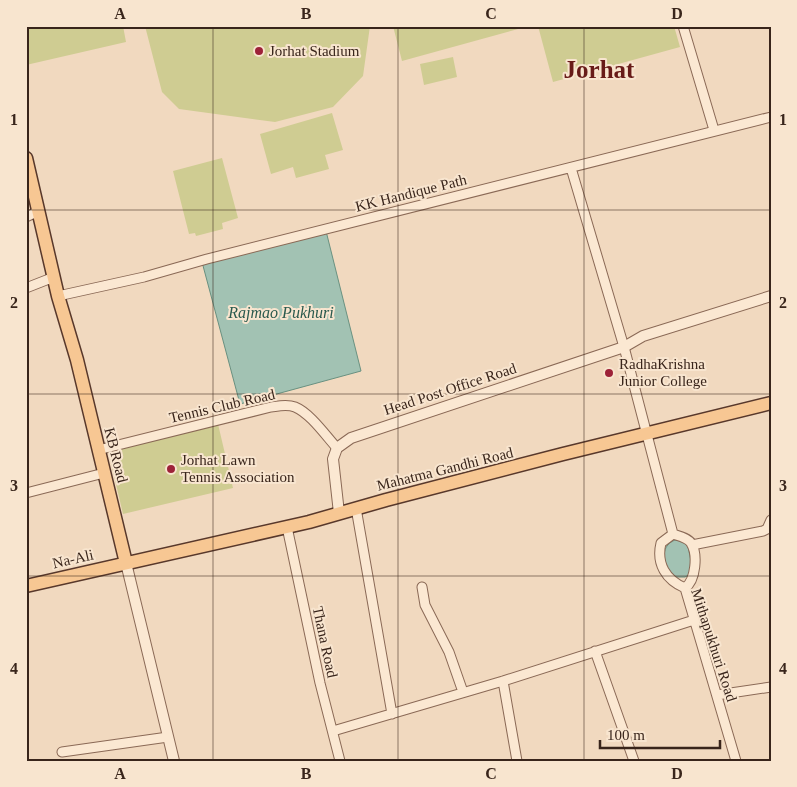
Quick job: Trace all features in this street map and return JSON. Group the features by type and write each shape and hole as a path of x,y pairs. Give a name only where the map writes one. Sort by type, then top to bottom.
{"main road":[{"name":"KB Road","path":"26,160 58,296 77,360 126,563"},
{"name":"Mahatma Gandhi Road","path":"126,563 287,527 771,403"},
{"name":"Na-Ali","path":"26,586 126,563"}],"street":[{"path":"683,26 714,130"},
{"name":"KK Handique Path","path":"58,296 144,277 207,259 771,117"},
{"path":"572,168 624,347 674,534 687,540 692,545 694,575 685,588"},
{"path":"26,217 39,211"},
{"path":"26,288 54,277"},
{"name":"Head Post Office Road","path":"337,448 351,438 370,431 624,347 643,336 771,296"},
{"name":"Head Post Office Road","path":"638,340 644,340 771,301"},
{"name":"Tennis Club Road","path":"98,450 271,407 283,406 295,407 304,412 337,448"},
{"path":"337,448 333,465 339,513"},
{"path":"26,492 104,473"},
{"path":"356,508 392,714"},
{"path":"692,545 763,531 767,529 771,520"},
{"name":"Thana Road","path":"287,527 320,683 340,761"},
{"name":"Mithapukhuri Road","path":"674,534 661,543 662,563 669,578 685,588 736,761"},
{"name":"KB Road","path":"126,563 174,761"},
{"path":"422,588 426,605 449,652 463,692"},
{"path":"333,731 694,620"},
{"path":"595,651 634,761"},
{"path":"503,680 517,761"},
{"path":"717,696 771,687"},
{"path":"62,752 168,737"}],"shaded area":[{"path":"26,26 123,26 126,42 26,65"},
{"name":"Jorhat Stadium","path":"145,26 370,26 363,76 333,107 275,122 179,109 162,92"},
{"path":"393,26 529,26 402,61"},
{"path":"538,26 674,26 680,47 553,82"},
{"path":"453,57 457,77 424,85 420,64"},
{"path":"332,113 343,150 325,155 329,169 296,178 293,167 271,174 260,134"},
{"path":"222,158 238,218 222,223 223,229 196,236 195,233 189,234 173,171"},
{"name":"Jorhat Lawn Tennis Association","path":"218,424 233,488 123,514 108,450"}],"water":[{"name":"Rajmao Pukhuri","path":"326,231 361,371 240,404 202,262"},
{"path":"675,540 687,542 691,561 691,574 685,577 673,577 665,562 666,547"}],"place":[{"name":"Jorhat Stadium","path":"259,51"},
{"name":"RadhaKrishna Junior College","path":"609,373"},
{"name":"Jorhat Lawn Tennis Association","path":"171,469"}],"district":[{"name":"Jorhat","path":"599,69"}]}
